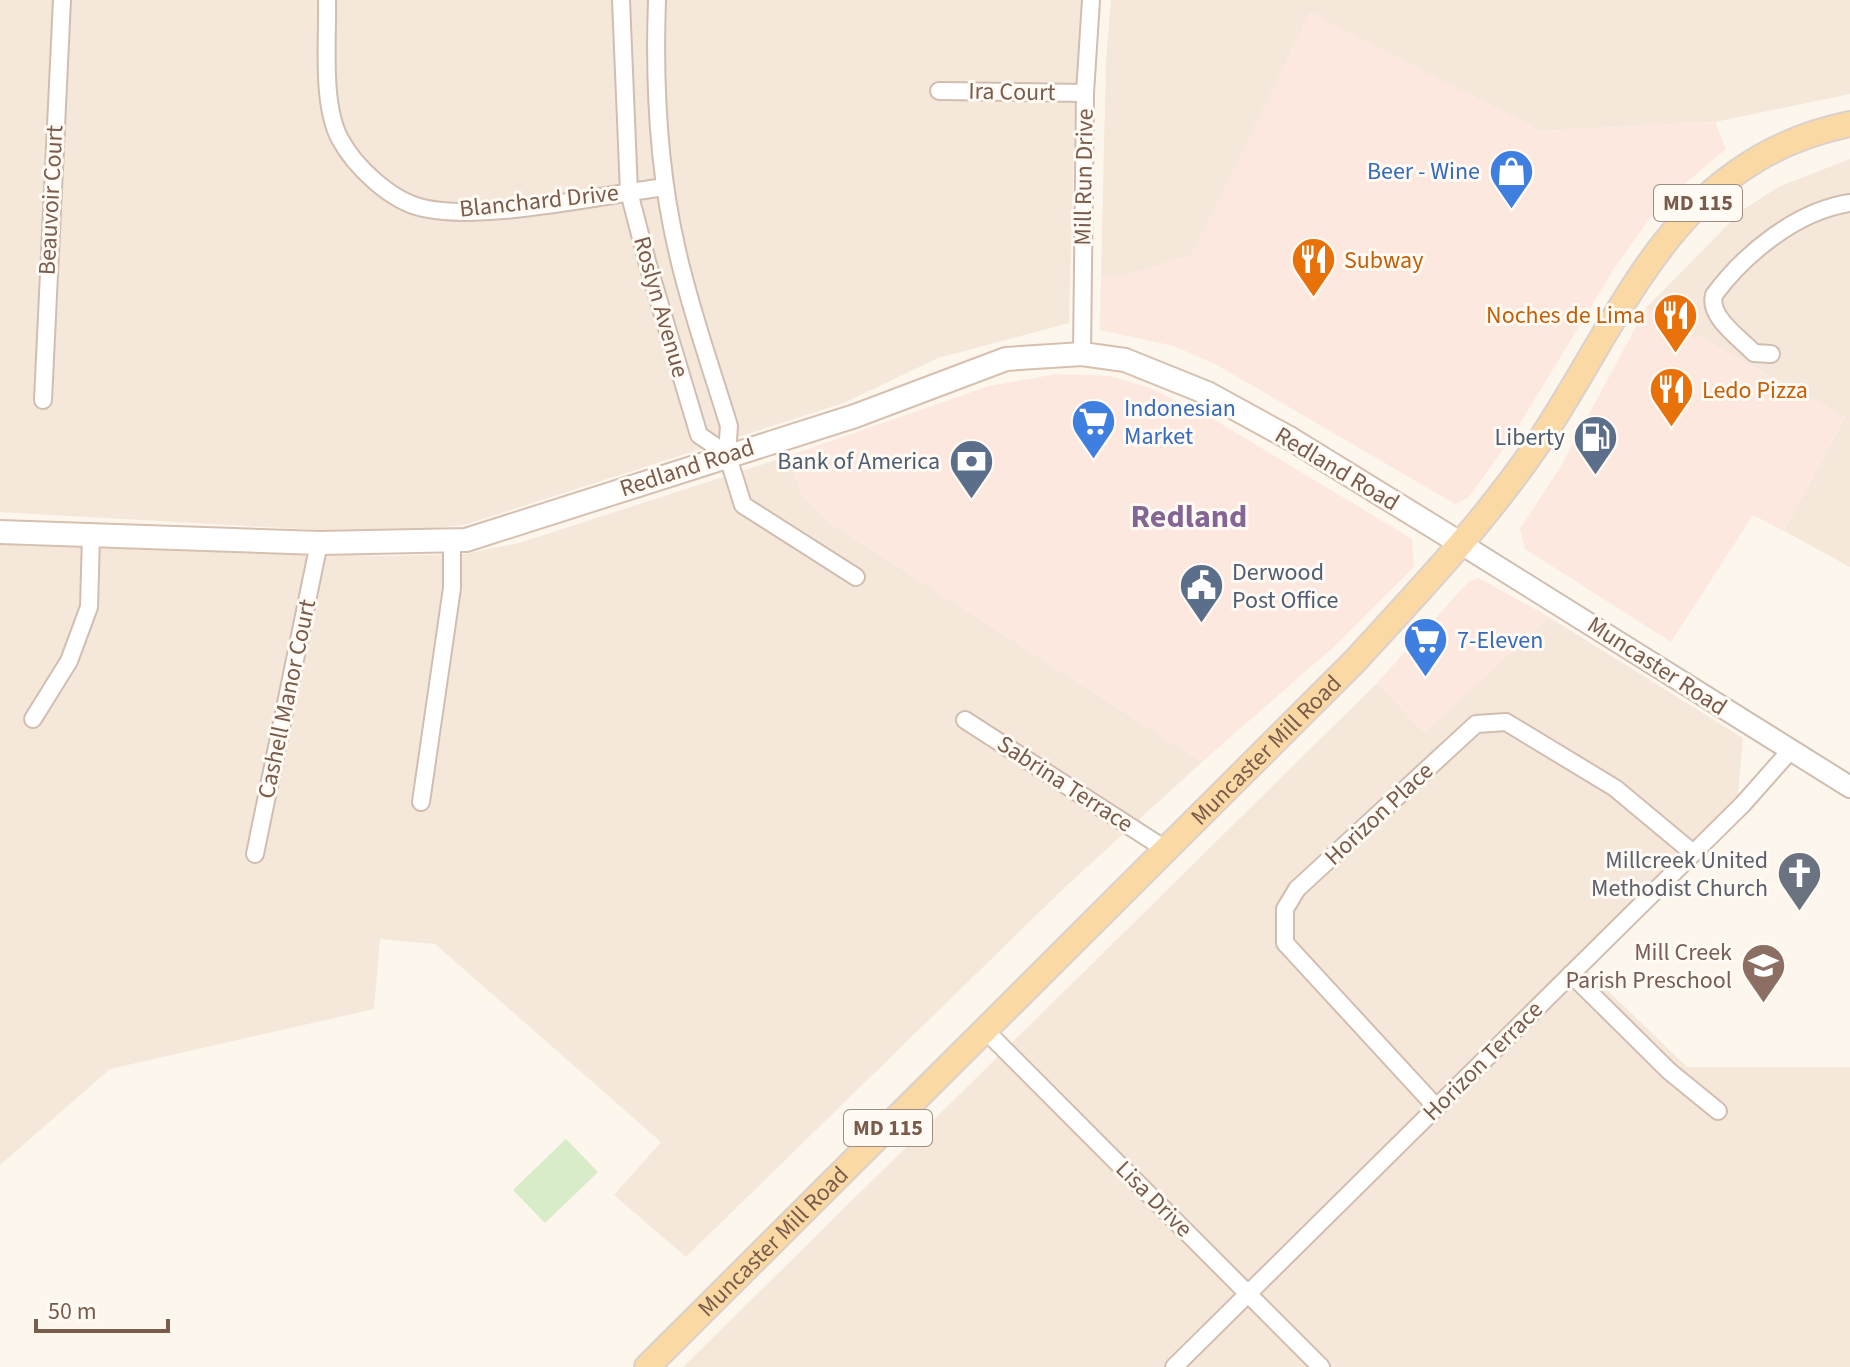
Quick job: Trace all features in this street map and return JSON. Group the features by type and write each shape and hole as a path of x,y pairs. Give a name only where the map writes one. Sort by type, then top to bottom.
{"main road":[{"name":"Muncaster Mill Road","path":"647,1367 1354,662 1463,545 1537,444 1640,273 1684,217 1721,181 1772,148 1810,132 1850,124"},
{"name":"Redland Road","path":"0,532 319,543 452,541 550,516 727,454 855,416 1006,359 1082,354 1125,360 1207,393 1291,439 1463,545"}],"street":[{"name":"Beauvoir Court","path":"43,400 62,0"},
{"name":"Blanchard Drive","path":"327,0 330,104 340,138 365,171 392,194 421,208 456,212 665,187"},
{"name":"Roslyn Avenue","path":"621,0 629,192 699,435 727,454"},
{"name":"Roslyn Avenue","path":"657,0 656,47 665,187 677,251 729,426 727,454 743,505 856,577"},
{"name":"Mill Run Drive","path":"1082,354 1085,93 1091,0"},
{"name":"Ira Court","path":"939,91 1085,93"},
{"path":"1771,354 1754,353 1721,320 1714,311 1714,295 1747,260 1796,221 1832,205 1850,203"},
{"path":"33,719 69,661 89,607 91,536"},
{"path":"421,802 452,588 452,541"},
{"name":"Cashell Manor Court","path":"255,854 319,543"},
{"name":"Muncaster Road","path":"1463,545 1643,656 1789,752 1850,787"},
{"name":"Sabrina Terrace","path":"965,720 1165,849"},
{"name":"Horizon Place","path":"1437,1108 1285,943 1285,909 1297,889 1476,724 1506,722 1615,788 1693,853"},
{"name":"Horizon Terrace","path":"1174,1367 1693,853 1789,752"},
{"path":"1571,974 1669,1071 1718,1111"},
{"name":"Lisa Drive","path":"986,1031 1321,1367"}],"shaded area":[{"path":"0,0 1084,0 1075,111 1069,323 938,358 844,403 464,525 393,532 318,530 0,512"},
{"path":"1111,0 1850,0 1850,94 1715,122 1540,131 1310,13 1192,255 1124,276 1101,276 1106,59"},
{"path":"1310,12 1540,131 1715,122 1726,149 1659,206 1615,267 1513,435 1469,497 1455,504 1217,365 1174,346 1100,330 1101,276 1124,276 1192,255"},
{"path":"1850,159 1850,567 1784,531 1845,417 1646,308 1741,211 1780,186"},
{"path":"1646,308 1845,417 1784,531 1753,515 1671,642 1525,549 1520,529 1561,466"},
{"path":"1056,374 1110,376 1150,388 1210,417 1412,539 1414,567 1337,644 1202,762 830,523 802,495 788,456 989,386"},
{"path":"788,456 802,495 830,523 1202,762 1063,889 686,1257 614,1195 661,1142 435,944 380,939 374,1009 110,1069 0,1165 0,544 382,556 464,554 519,543"},
{"path":"1479,578 1549,617 1424,733 1377,683 1469,581"},
{"path":"1549,617 1743,738 1738,796 1575,959 1687,1067 1850,1067 1850,1367 683,1367 1377,683 1424,732"}],"green space":[{"path":"566,1139 598,1172 545,1223 513,1190"}],"place":[{"name":"Beer - Wine","path":"1511,210"},
{"name":"Subway","path":"1313,299"},
{"name":"Noches de Lima","path":"1676,354"},
{"name":"Ledo Pizza","path":"1671,429"},
{"name":"Indonesian Market","path":"1093,461"},
{"name":"Liberty","path":"1596,476"},
{"name":"Bank of America","path":"971,500"},
{"name":"Derwood Post Office","path":"1201,625"},
{"name":"7-Eleven","path":"1426,679"},
{"name":"Millcreek United Methodist Church","path":"1799,913"},
{"name":"Mill Creek Parish Preschool","path":"1763,1005"}],"district":[{"name":"Redland","path":"1189,517"}]}
